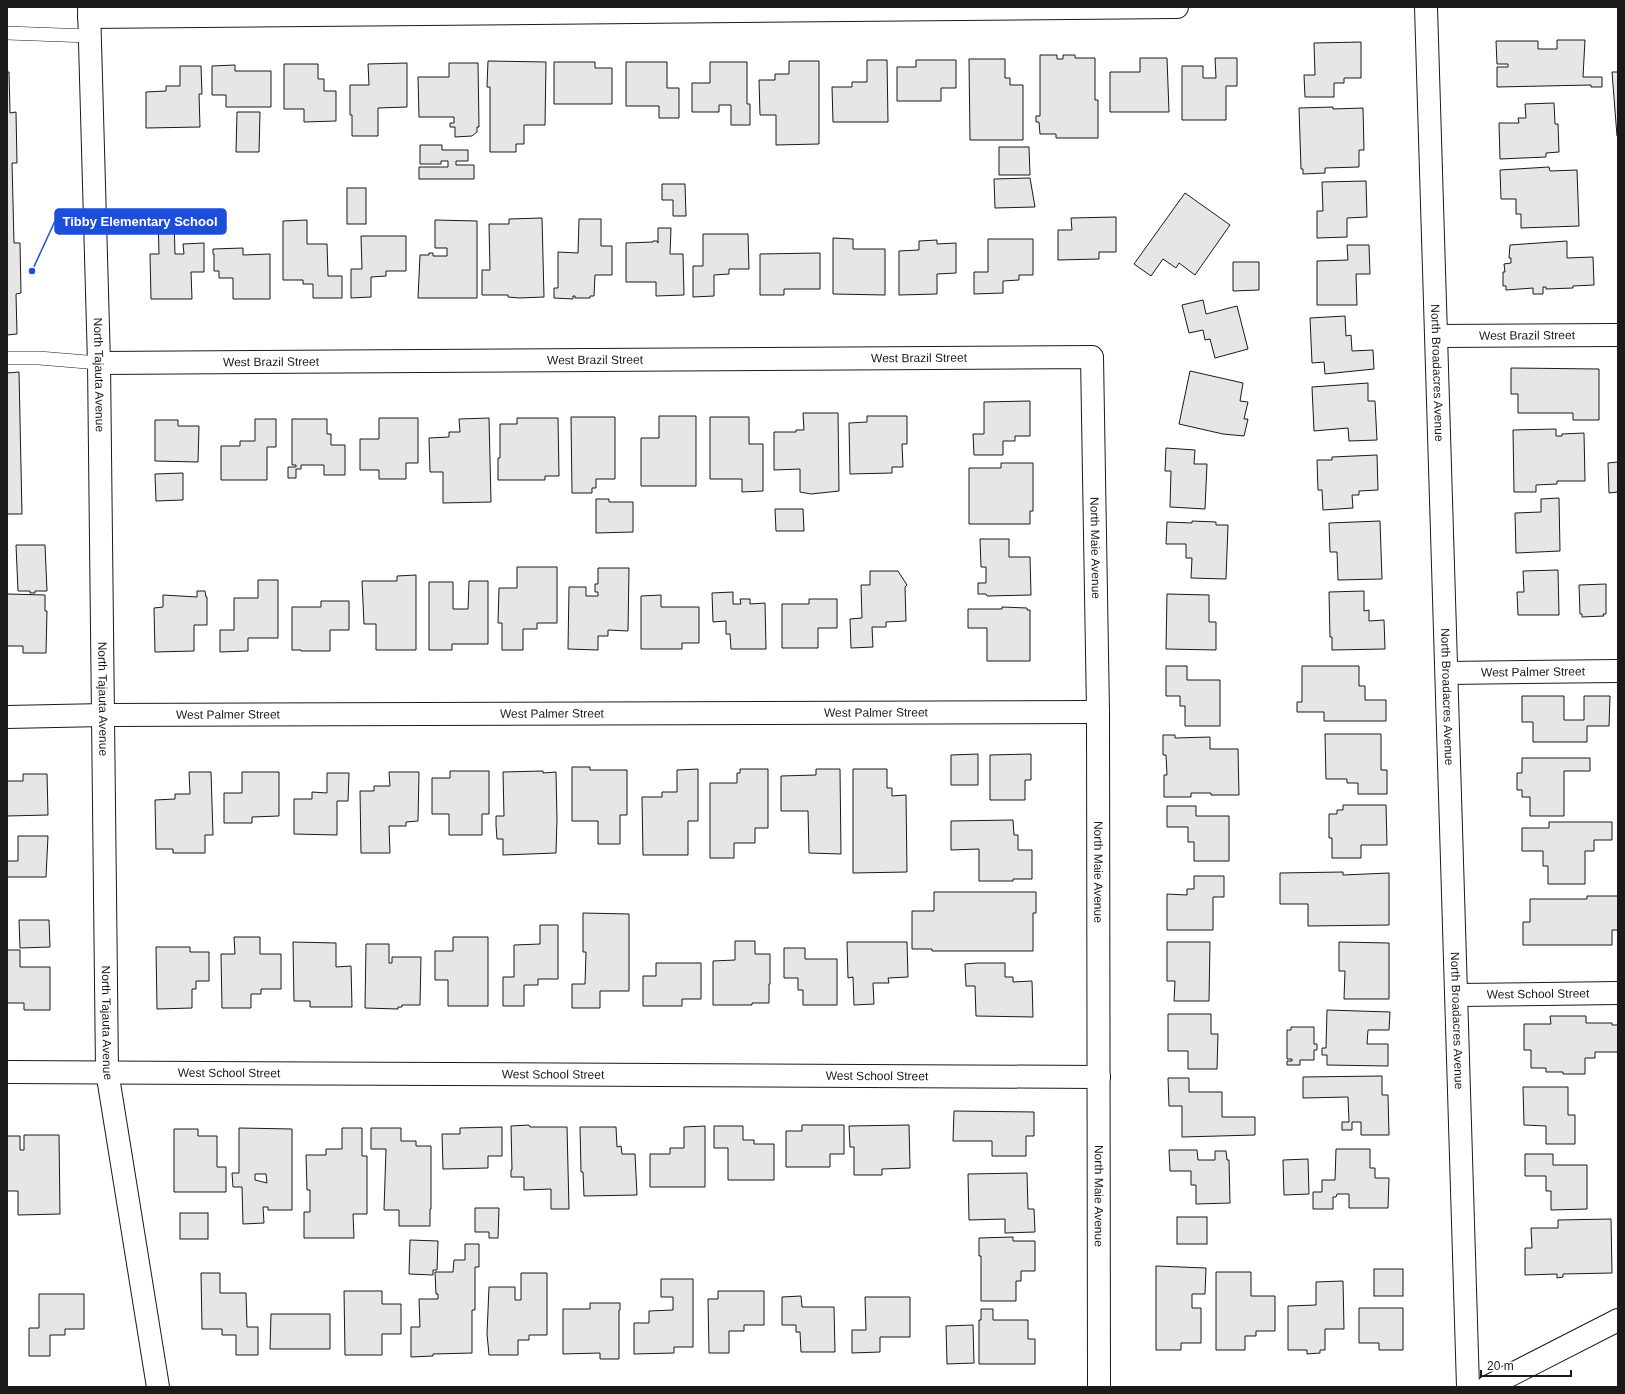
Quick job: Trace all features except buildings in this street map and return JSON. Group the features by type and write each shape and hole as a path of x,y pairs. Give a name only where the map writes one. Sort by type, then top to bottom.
{"street":[{"path":"89,20 1177,7"},
{"name":"North Broadacres Avenue","path":"1426,7 1468,1387"},
{"name":"North Tajauta Avenue","path":"89,20 99,363 107,1071 158,1387"},
{"name":"West Brazil Street","path":"1437,336 1618,335"},
{"name":"West Brazil Street","path":"99,363 1092,357"},
{"name":"North Maie Avenue","path":"1092,357 1098,712 1099,1387"},
{"name":"West Palmer Street","path":"1447,673 1618,671"},
{"name":"West Palmer Street","path":"7,717 104,715 1098,712"},
{"name":"West School Street","path":"1457,995 1618,993"},
{"name":"West School Street","path":"7,1072 107,1071 1099,1077"},
{"path":"1487,1387 1618,1320"}],"lane":[{"path":"7,33 89,20"},
{"path":"7,358 39,358 99,363"}],"place":[{"name":"Tibby Elementary School","path":"32,271"}]}
